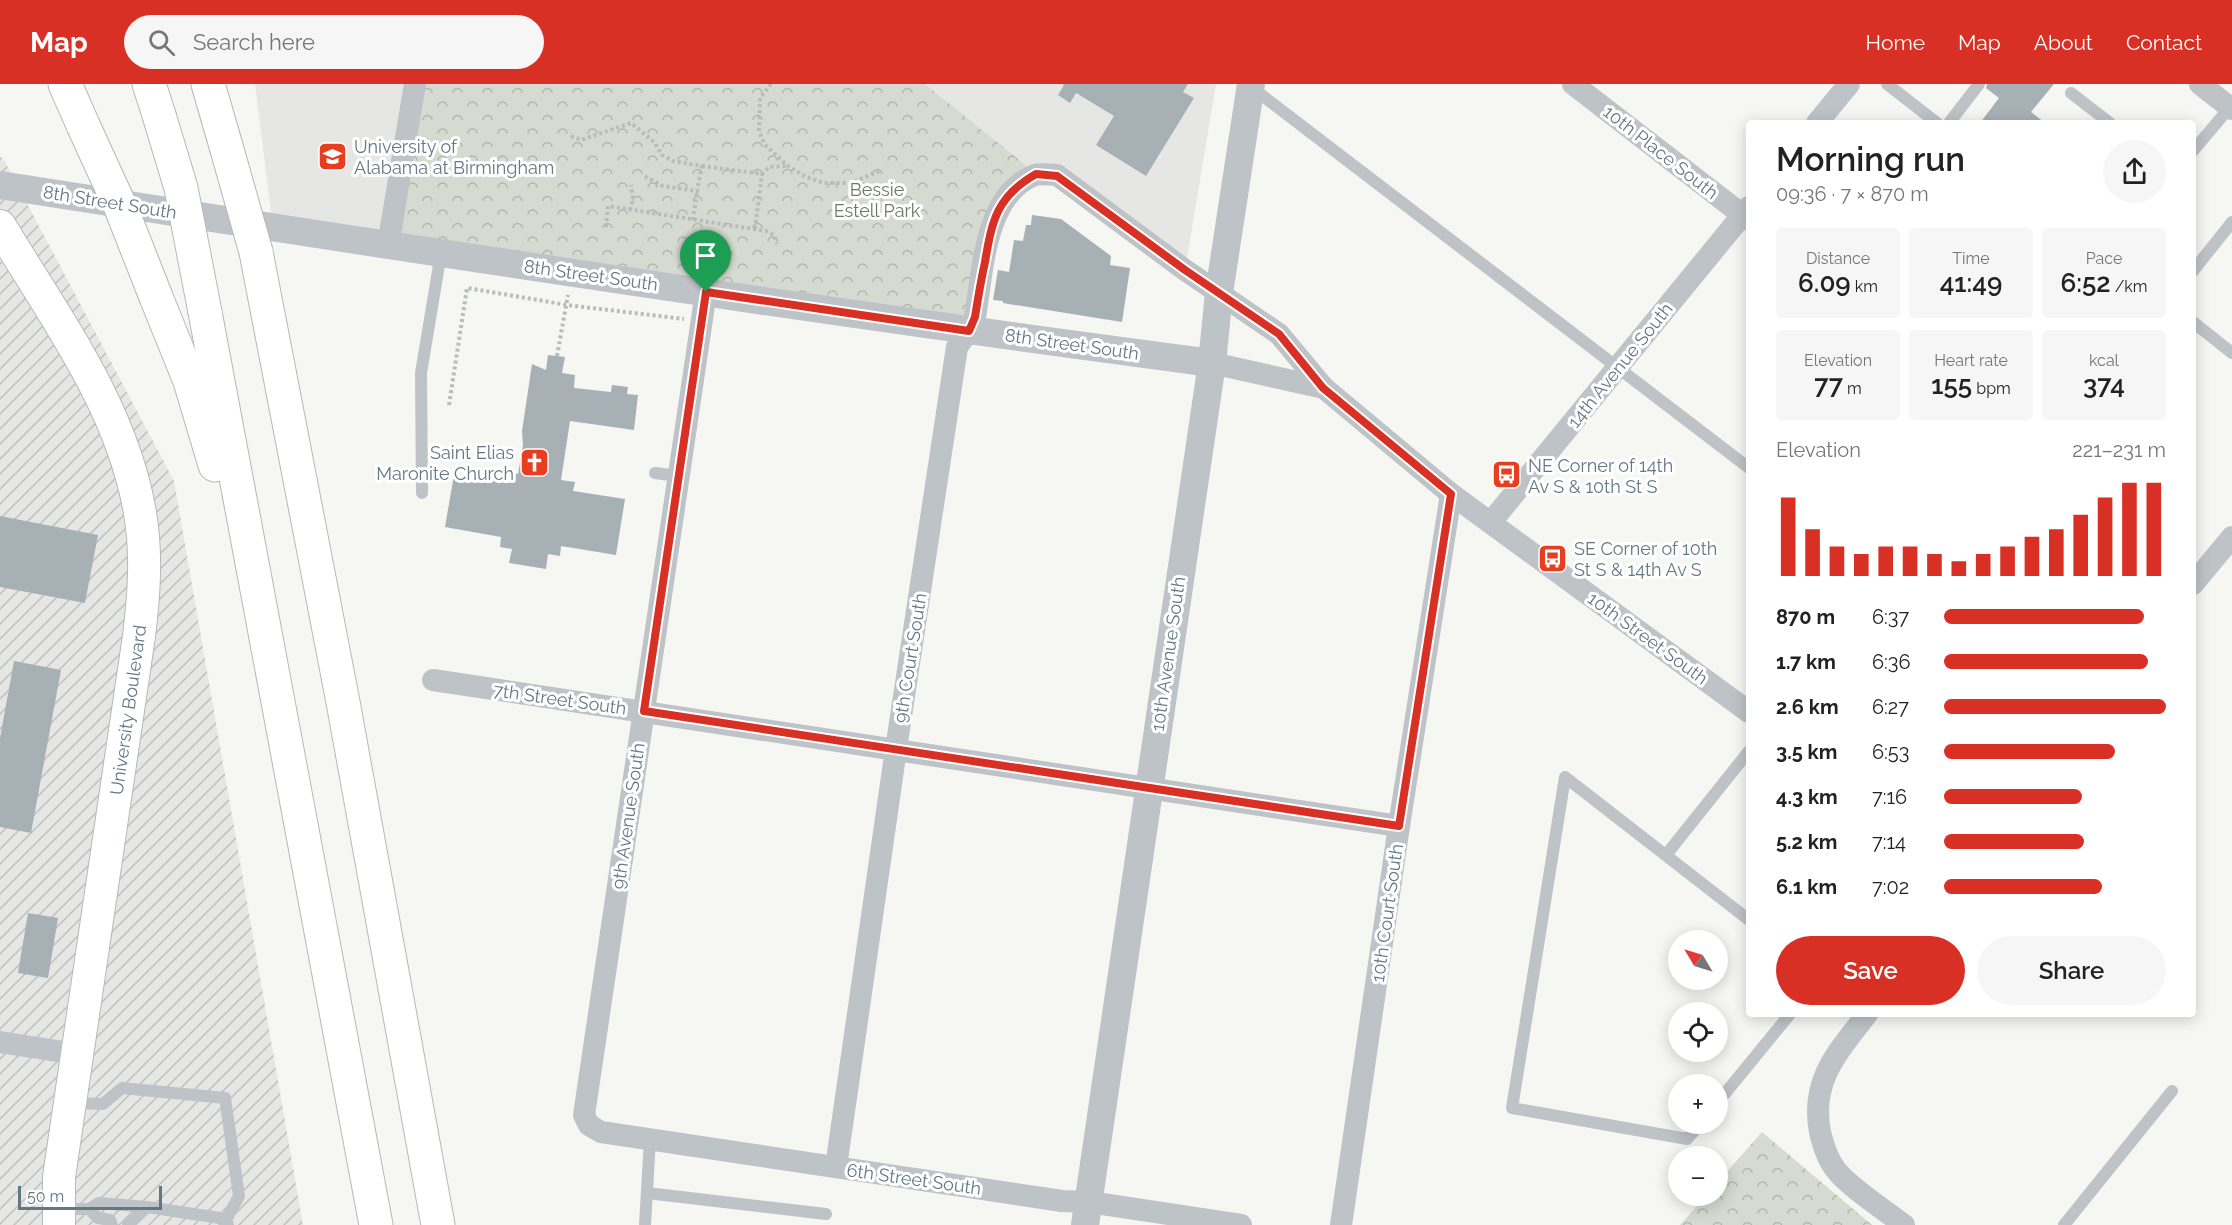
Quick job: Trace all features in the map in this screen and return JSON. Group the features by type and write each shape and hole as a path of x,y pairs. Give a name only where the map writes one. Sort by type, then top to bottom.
{"highway":[{"path":"65,84 121,208 190,381 267,641"},
{"path":"149,84 181,188 376,1225"},
{"path":"208,84 232,146 256,252 343,702 438,1225"},
{"path":"229,84 232,146"}],"main road":[{"name":"University Boulevard","path":"0,226 93,380 108,412 127,460 142,531 144,581 139,636 59,1177 69,1214"}],"street":[{"path":"388,245 415,84"},
{"name":"10th Place South","path":"1573,84 1746,213"},
{"path":"1819,120 1849,84"},
{"path":"2200,84 2231,108"},
{"name":"10th Avenue South","path":"1087,1214 1212,363 1219,293 1250,85"},
{"name":"10th Street South","path":"1036,174 1057,176 1279,334 1323,388 1451,494 1746,710"},
{"name":"9th Court South","path":"836,1167 957,347 969,331 975,317 994,218 1010,192 1036,174"},
{"name":"8th Street South","path":"0,184 441,254 969,331 1212,363 1323,388"},
{"name":"14th Avenue South","path":"1491,522 1746,215"},
{"name":"9th Avenue South","path":"589,1125 584,1115 706,292"},
{"name":"10th Court South","path":"1341,1225 1399,826 1451,494"},
{"path":"2196,575 2232,537"},
{"name":"7th Street South","path":"433,680 1399,826"},
{"path":"1866,1017 1834,1058 1824,1076 1819,1093 1818,1113 1824,1146 1836,1170 1904,1225"},
{"path":"0,1042 77,1054"},
{"name":"6th Street South","path":"589,1125 601,1132 1062,1201 1087,1214 1241,1225"}],"lane":[{"path":"1887,84 1933,120"},
{"path":"1951,120 1979,84"},
{"path":"1250,85 1746,466"},
{"path":"2071,93 2106,120"},
{"path":"2196,148 2231,108"},
{"path":"2196,267 2232,222"},
{"path":"422,493 421,372 441,254"},
{"path":"2196,324 2232,353"},
{"path":"655,473 678,476"},
{"path":"1666,855 1746,755"},
{"path":"1691,1134 1687,1139 1512,1108 1566,777 1746,918"},
{"path":"1728,1090 1788,1017"},
{"path":"69,1214 99,1203 220,1218 226,1224 239,1196 225,1098 122,1089 103,1104 70,1103"},
{"path":"2064,1225 2172,1091"},
{"path":"645,1225 650,1139"},
{"path":"647,1193 826,1214"},
{"path":"128,1225 147,1208"},
{"path":"69,1214 110,1220 112,1225"}],"path":[{"path":"771,84 760,98 759,132 765,145 788,166 806,177 824,183 851,183 882,170"},
{"path":"571,136 581,140 631,123 654,142 662,155 673,161 762,174"},
{"path":"693,220 702,166"},
{"path":"754,229 762,174 769,167 788,166"},
{"path":"644,176 663,186 698,191"},
{"path":"630,210 633,200 631,185"},
{"path":"606,227 608,206 766,231 774,236 777,244"},
{"path":"449,405 467,288 567,305 690,320"},
{"path":"557,356 569,292"}],"shaded area":[{"name":"University of Alabama at Birmingham","path":"255,84 415,84 388,245 273,228"},
{"path":"925,84 1216,84 1185,270 1037,174"},
{"path":"0,156 174,481 303,1225 0,1225"}],"green space":[{"name":"Bessie Estell Park","path":"415,84 925,84 1037,174 1010,192 969,331 388,245"},
{"path":"1762,1132 1872,1225 1680,1225 1697,1206 1728,1206 1728,1171"}],"building":[{"path":"1062,84 1188,84 1183,92 1194,98 1146,176 1096,145 1114,116 1076,93 1070,103 1058,95 1064,85"},
{"path":"1987,84 2054,84 2031,112 2041,120 1982,120 1999,98 1986,88"},
{"path":"1032,215 1061,219 1111,256 1110,265 1130,268 1122,322 993,300 998,270 1009,272 1014,240 1023,241 1026,225 1031,225"},
{"name":"Saint Elias Maronite Church","path":"548,355 565,357 562,373 575,375 574,388 611,392 612,385 628,387 627,394 638,395 634,430 570,421 561,480 575,482 573,491 625,499 616,555 561,546 560,556 548,554 546,569 509,563 512,549 500,547 501,537 445,527 454,475 509,483 510,472 518,474 532,364 546,370"},
{"path":"0,516 98,535 85,603 0,587"},
{"path":"14,661 61,670 31,833 0,827 0,738"},
{"path":"28,913 58,918 48,978 18,973"}],"place":[{"name":"University of Alabama at Birmingham","path":"333,156"},
{"name":"Saint Elias Maronite Church","path":"535,462"},
{"name":"NE Corner of 14th Av S & 10th St S","path":"1507,475"},
{"name":"SE Corner of 10th St S & 14th Av S","path":"1553,558"}],"route":[{"path":"1036,174 1057,176 1185,270 1279,334 1323,388 1451,494 1399,826 644,711 706,292 969,331 975,317 990,229 994,218 1010,192 1036,174"}]}
